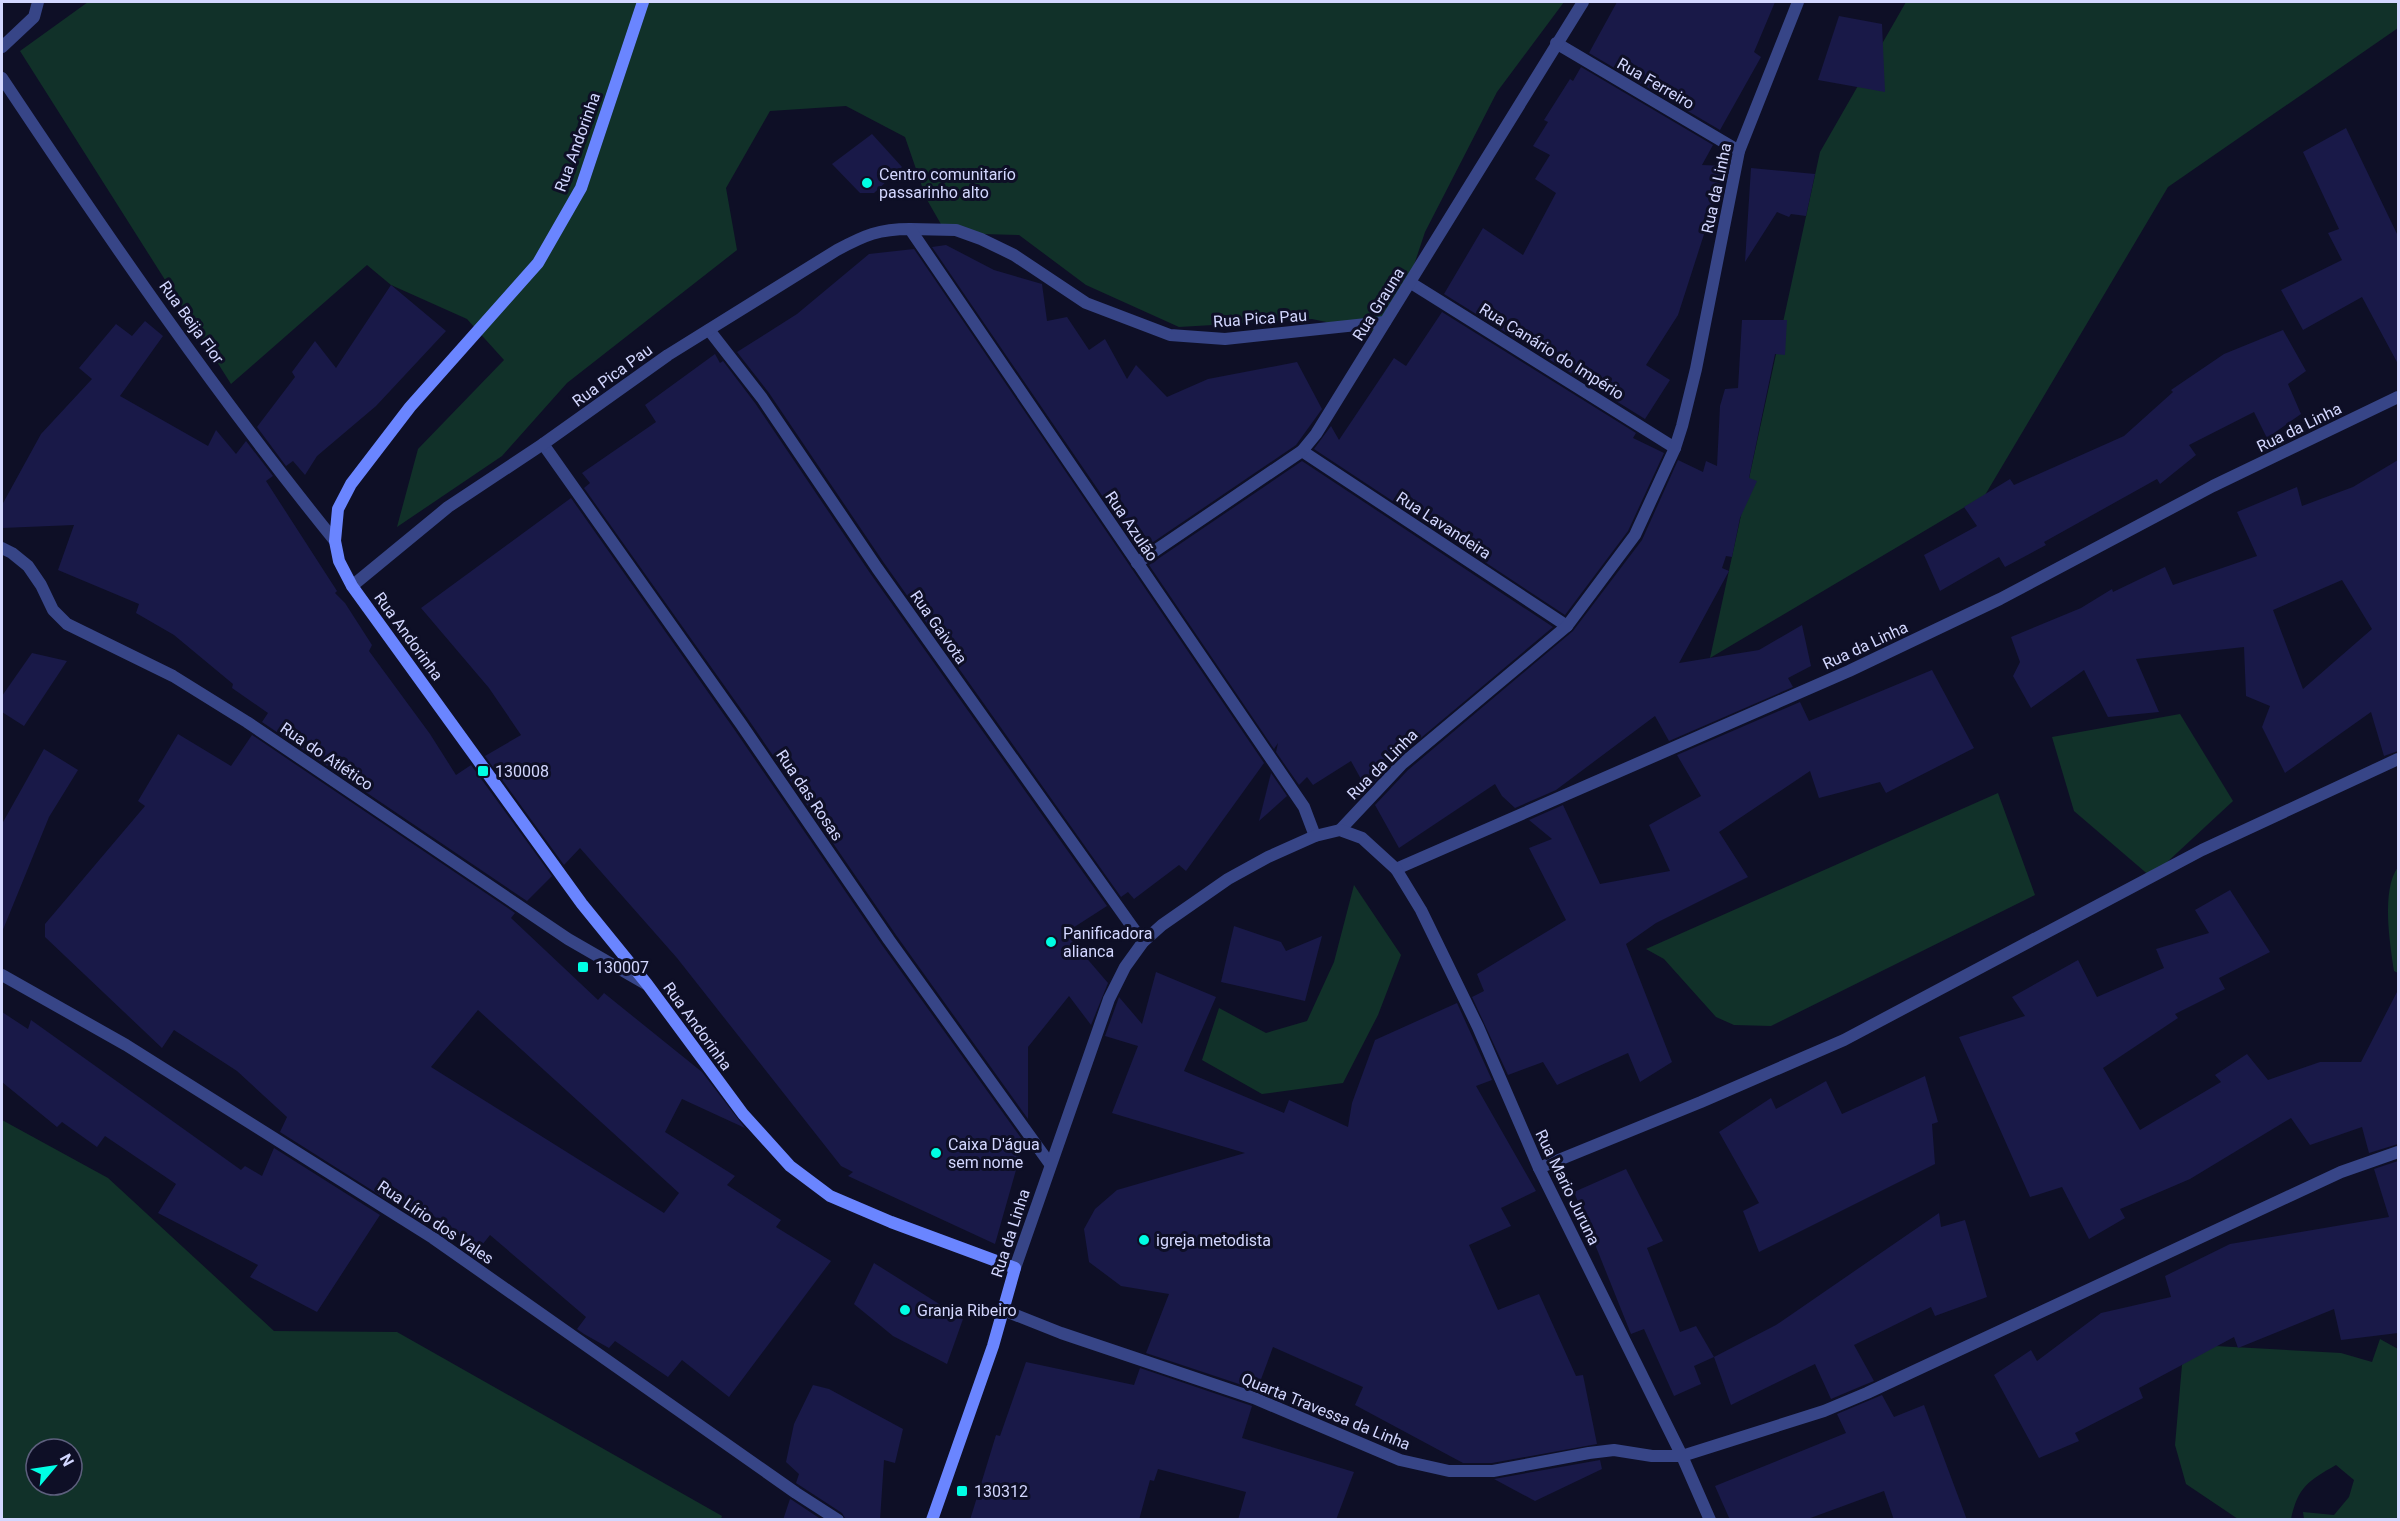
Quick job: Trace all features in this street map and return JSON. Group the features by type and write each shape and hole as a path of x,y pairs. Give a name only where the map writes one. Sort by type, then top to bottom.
{"street":[{"path":"2,47 34,17 38,2"},
{"name":"Rua Andorinha","path":"335,541 338,509 351,484 410,407 538,263 576,198 643,2"},
{"name":"Rua Grauna","path":"1137,563 1302,451 1322,425 1411,283 1583,2"},
{"name":"Rua da Linha","path":"932,1520 993,1346 1050,1164 1109,999 1125,966 1143,942 1162,925 1228,879 1268,857 1315,836 1340,830 1409,758 1567,626 1635,535 1675,448 1696,369 1739,151 1798,2"},
{"name":"Rua Ferreiro","path":"1556,43 1739,151"},
{"name":"Rua Beija Flor","path":"2,78 67,176 270,461 335,541 339,561 352,586"},
{"name":"Rua Pica Pau","path":"352,586 448,507 543,444 668,355 837,250 862,237 886,229 956,230 981,238 1022,260 1086,303 1170,335 1225,339 1385,322"},
{"name":"Rua Azulão","path":"910,229 1304,807 1315,836"},
{"name":"Rua Canário do Império","path":"1411,283 1675,448"},
{"name":"Rua Gaivota","path":"709,330 762,398 877,568 1143,942"},
{"name":"Rua da Linha","path":"1396,869 1849,671 2001,599 2213,486 2398,397"},
{"name":"Rua das Rosas","path":"543,444 741,724 889,940 1050,1164"},
{"name":"Rua Lavandeira","path":"1302,451 1567,626"},
{"name":"Rua do Atlético","path":"2,548 28,566 41,585 53,610 67,624 173,676 247,722 568,939 647,984"},
{"name":"Rua Andorinha","path":"352,586 582,904 647,984 743,1114 790,1166 830,1196 891,1222 1016,1268"},
{"path":"1539,1168 1701,1102 1844,1040 2202,850 2398,759"},
{"path":"1340,830 1362,838 1396,869"},
{"name":"Rua Mario Juruna","path":"1396,869 1421,910 1478,1027 1539,1168 1682,1456 1710,1520"},
{"name":"Rua Lírio dos Vales","path":"2,975 126,1045 433,1238 786,1486 838,1520"},
{"name":"Quarta Travessa da Linha","path":"1003,1310 1061,1333 1254,1398 1400,1460 1449,1472 1493,1471 1614,1450 1652,1456 1682,1456 1824,1411 1867,1393 2341,1172 2398,1152"}],"green space":[{"path":"88,2 1564,2 1497,92 1425,232 1409,280 1374,332 1312,319 1179,327 1086,285 1019,235 946,233 926,198 905,137 846,106 770,111 726,188 737,250 567,383 502,456 397,527 418,449 504,360 467,319 391,285 367,265 231,384 20,51"},
{"path":"1906,2 2398,2 2398,28 2168,187 1985,495 1710,658 1820,152"},
{"path":"2180,714 2233,801 2151,877 2074,811 2052,737"},
{"path":"1998,793 2035,895 1771,1026 1734,1025 1716,1017 1664,959 1646,949"},
{"path":"2398,867 2398,973 2394,971 2388,903 2393,877"},
{"path":"1354,885 1401,955 1378,1015 1343,1083 1262,1094 1202,1060 1219,1008 1266,1033 1307,1021 1334,962"},
{"path":"2,1120 108,1178 274,1331 397,1332 722,1516 721,1519 2,1519"},
{"path":"2380,1339 2398,1349 2398,1519 2304,1519 2303,1512 2334,1515 2349,1497 2354,1480 2336,1465 2311,1481 2301,1492 2291,1519 2238,1519 2186,1484 2175,1445 2182,1365 2197,1345 2341,1353 2372,1362"}],"building":[{"path":"1617,2 1775,2 1754,52 1761,57 1720,130 1589,53"},
{"path":"1839,16 1882,24 1885,92 1818,80"},
{"path":"1581,67 1713,145 1702,165 1726,166 1678,315 1646,365 1670,380 1645,419 1444,294 1483,228 1523,255 1556,193 1535,179 1550,155 1533,146 1548,122 1544,120 1570,79 1573,81"},
{"path":"2346,128 2398,236 2398,364 2362,297 2303,330 2281,290 2342,260 2328,233 2339,229 2303,152"},
{"name":"Centro comunitarío passarinho alto","path":"872,134 902,167 874,193 860,193 832,164"},
{"path":"1751,168 1815,174 1806,216 1791,214 1789,217 1777,212 1745,262"},
{"path":"946,245 994,270 1042,284 1047,321 1067,317 1089,350 1105,339 1127,379 1136,365 1167,397 1208,379 1297,362 1322,409 1296,445 1140,551 932,247"},
{"path":"914,249 1264,763 1186,871 1179,865 1134,899 1128,892 1121,897 884,563 769,393 737,352 797,314 869,254"},
{"path":"391,285 446,331 376,406 317,456 305,475 293,461 286,466 257,427 295,377 292,372 315,341 336,368"},
{"path":"1442,312 1636,433 1633,438 1664,453 1628,531 1565,615 1314,449 1331,426 1339,440 1394,358 1406,366"},
{"path":"1742,320 1787,320 1785,355 1775,354 1749,478 1757,481 1740,518 1732,557 1726,556 1722,568 1729,571 1679,663 1759,650 1802,625 1811,666 1788,678 1793,687 1669,741 1655,716 1556,790 1515,808 1502,796 1495,784 1399,848 1375,805 1408,770 1573,631 1642,540 1678,460 1703,472 1706,461 1717,466 1720,406 1725,389 1738,388"},
{"path":"145,321 163,336 120,396 208,446 216,430 236,454 246,441 273,476 266,481 337,591 335,593 345,603 372,645 369,651 430,734 456,775 471,765 552,876 527,901 262,722 268,713 232,688 233,684 174,635 136,613 139,604 58,570 74,525 2,528 2,505 41,434 92,379 79,368 116,324 132,336"},
{"path":"2283,330 2306,371 2288,384 2301,414 2267,438 2254,412 2189,445 2196,455 2160,484 2157,479 2044,542 2046,545 2005,567 1999,557 1940,591 1924,555 1977,526 1964,507 2010,479 2014,485 2124,436 2173,392 2171,390 2224,354"},
{"path":"715,354 720,363 723,361 755,403 870,573 1107,906 1065,933 1108,983 1091,1025 1069,996 1028,1047 1028,1119 896,935 748,719 584,488 590,483 582,473 656,422 645,405"},
{"path":"2398,460 2398,751 2384,756 2371,712 2285,773 2262,727 2270,706 2246,696 2244,647 2136,659 2159,712 2108,717 2084,670 2031,708 2013,676 2020,662 2011,637 2081,608 2112,589 2113,592 2165,567 2173,585 2257,556 2237,512 2297,487 2302,506 2353,487","holes":["2342,580 2372,629 2303,689 2273,610"]},
{"path":"1302,461 1553,627 1397,758 1367,790 1351,761 1313,785 1307,777 1299,785 1276,752 1278,743 1274,749 1149,565"},
{"path":"571,498 734,729 882,945 1024,1142 995,1244 848,1176 853,1172 841,1166 677,958 580,848 564,865 485,756 521,735 489,688 421,608"},
{"path":"32,653 67,661 24,726 2,712 2,696"},
{"path":"1932,670 1974,748 1886,793 1880,782 1819,798 1810,771 1719,832 1748,877 1656,923 1626,944 1672,1062 1640,1082 1628,1053 1557,1085 1543,1062 1508,1075 1472,997 1484,991 1477,974 1566,920 1529,848 1552,839 1529,820 1563,805 1600,884 1670,871 1649,825 1701,796 1677,755 1800,702 1809,721"},
{"path":"178,734 231,766 252,735 515,913 511,918 598,1000 604,993 702,1072 745,1128 682,1099 665,1132 735,1176 727,1185 781,1220 776,1227 831,1261 729,1397 682,1360 668,1377 615,1341 609,1348 584,1334 577,1329 586,1317 490,1235 478,1250 426,1210 421,1216 392,1197 389,1201 280,1132 287,1117 237,1071 174,1030 162,1048 45,937 45,924 145,806 138,801","holes":["478,1010 679,1193 664,1213 431,1067"]},
{"path":"44,749 78,770 49,817 2,932 2,824"},
{"path":"1271,773 1287,796 1259,821"},
{"path":"2230,890 2270,952 2219,978 2225,989 2175,1014 2178,1018 2103,1068 2140,1130 2221,1082 2215,1075 2247,1054 2268,1080 2320,1062 2361,1062 2398,990 2398,1144 2369,1153 2362,1127 2310,1145 2291,1118 2190,1179 2120,1209 2125,1218 2089,1239 2062,1187 2030,1197 1959,1037 2025,1016 2012,997 2078,960 2097,997 2164,968 2156,949 2209,933 2195,910"},
{"path":"1234,926 1281,942 1286,951 1322,936 1305,1001 1221,982"},
{"path":"1156,972 1216,997 1184,1071 1284,1113 1289,1100 1348,1127 1352,1103 1375,1040 1457,1003 1492,1080 1476,1086 1536,1191 1501,1208 1511,1226 1469,1245 1498,1310 1539,1294 1576,1376 1583,1375 1597,1444 1492,1463 1463,1463 1355,1405 1363,1387 1273,1347 1257,1390 1146,1353 1169,1294 1121,1286 1089,1262 1084,1229 1095,1209 1117,1190 1245,1153 1112,1113 1138,1046 1105,1036 1119,997 1142,1024"},
{"path":"2,1012 28,1029 31,1020 241,1170 245,1166 262,1176 274,1148 380,1215 317,1312 250,1277 258,1265 158,1213 176,1184 105,1136 97,1147 62,1122 57,1127 2,1082"},
{"path":"1925,1076 1938,1122 1932,1124 1935,1164 1759,1252 1743,1211 1759,1203 1719,1132 1771,1098 1776,1109 1826,1081 1842,1114"},
{"path":"2398,1161 2398,1333 2341,1340 2334,1309 2238,1348 2234,1337 2139,1388 2143,1398 2075,1433 2079,1441 2039,1458 1994,1375 2031,1350 2037,1361 2101,1313 2171,1297 2165,1276 2230,1244 2389,1217 2374,1169"},
{"path":"1626,1169 1663,1241 1647,1248 1680,1332 1696,1326 1714,1357 1694,1366 1701,1384 1674,1396 1644,1329 1631,1334 1574,1192"},
{"path":"1939,1213 1941,1227 1965,1220 1987,1297 1935,1316 1931,1307 1854,1345 1874,1381 1831,1399 1815,1364 1731,1405 1714,1357 1776,1325"},
{"name":"Granja Ribeiro","path":"874,1263 963,1319 947,1364 893,1336 854,1304"},
{"path":"1026,1362 1134,1385 1140,1368 1252,1406 1242,1438 1354,1472 1336,1520 1238,1520 1246,1492 1158,1469 1154,1481 1150,1480 1139,1520 970,1520 996,1435 1000,1436"},
{"path":"813,1385 829,1389 903,1429 895,1463 884,1460 880,1520 846,1520 842,1513 796,1483 799,1474 786,1462 794,1424"},
{"path":"1882,1395 1894,1417 1924,1405 1967,1520 1894,1520 1884,1491 1805,1520 1730,1520 1715,1486 1846,1433 1837,1414"},
{"path":"1600,1460 1602,1469 1535,1501 1494,1479"},
{"path":"790,1499 792,1500 822,1520 783,1520"}],"place":[{"name":"Centro comunitarío passarinho alto","path":"867,183"},
{"name":"130008","path":"483,771"},
{"name":"Panificadora alianca","path":"1051,942"},
{"name":"130007","path":"583,967"},
{"name":"Caixa D'água sem nome","path":"936,1153"},
{"name":"igreja metodista","path":"1144,1240"},
{"name":"Granja Ribeiro","path":"905,1310"},
{"name":"130312","path":"962,1491"}]}
